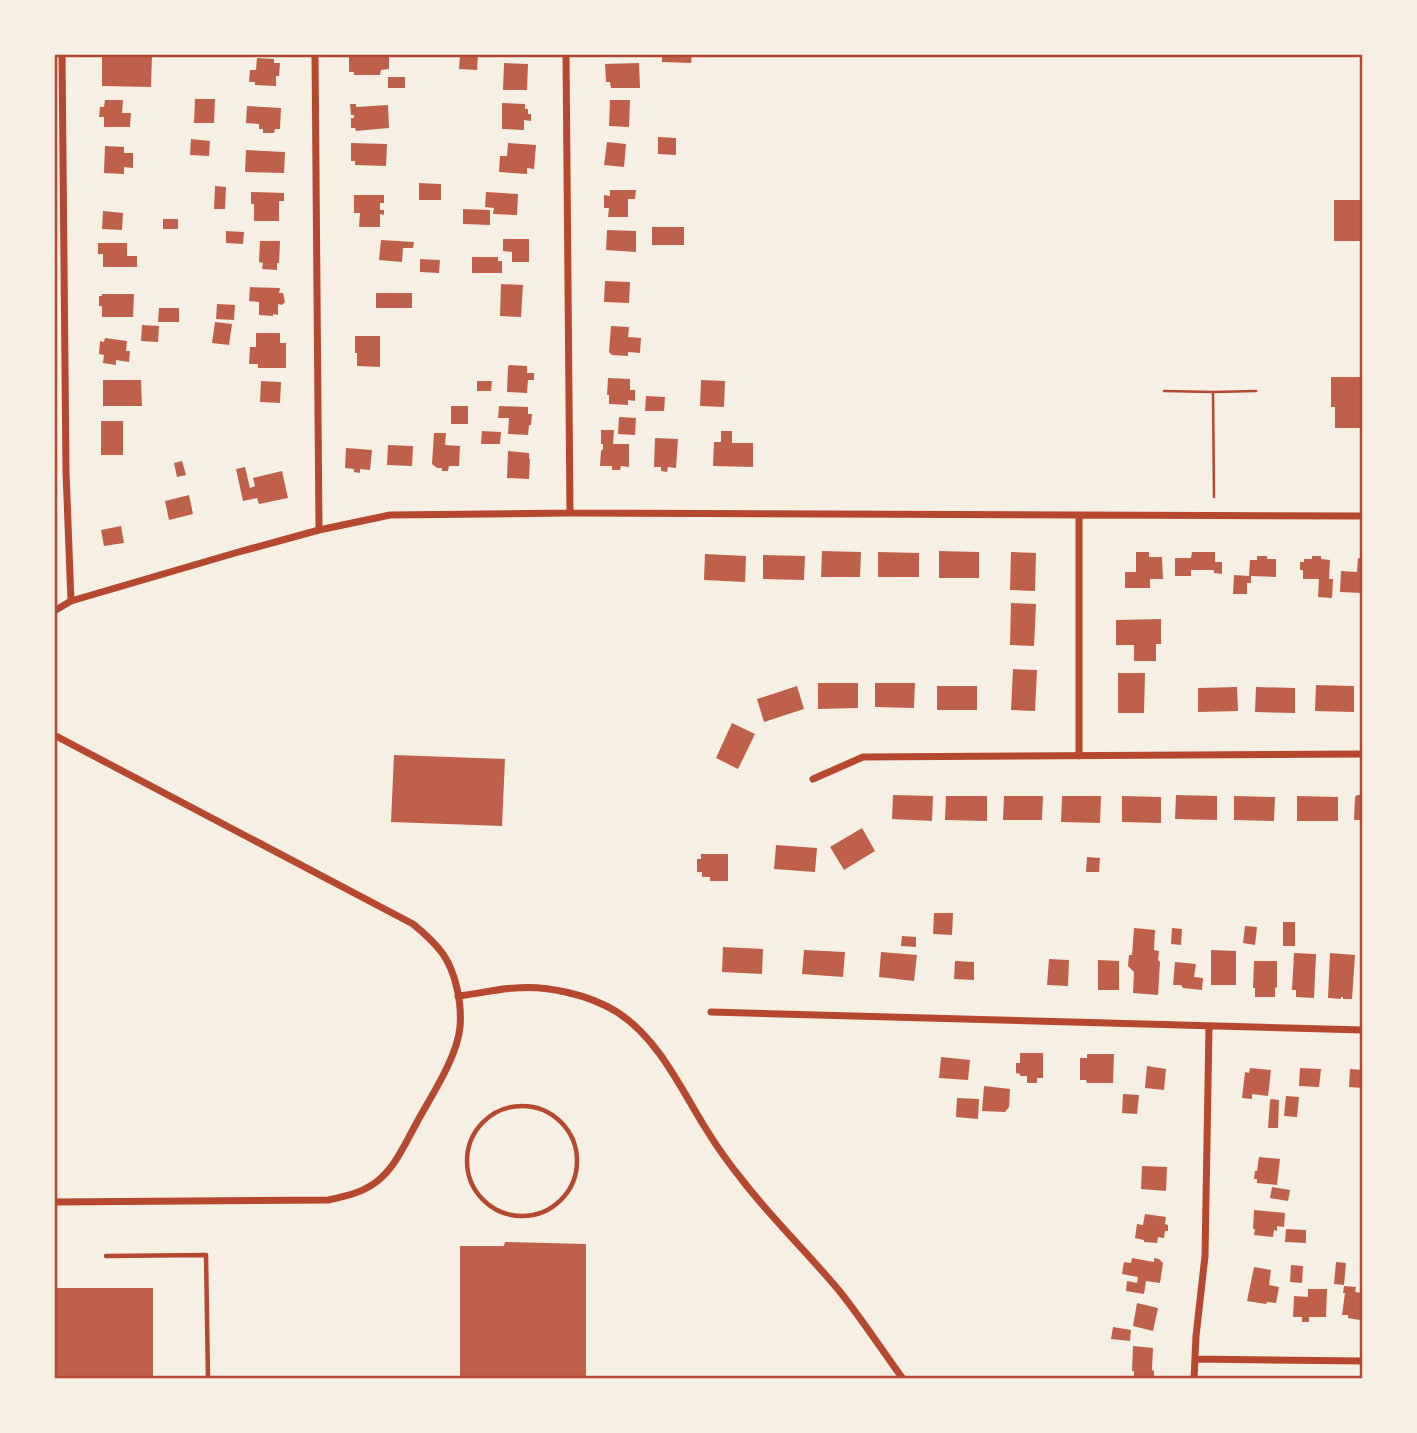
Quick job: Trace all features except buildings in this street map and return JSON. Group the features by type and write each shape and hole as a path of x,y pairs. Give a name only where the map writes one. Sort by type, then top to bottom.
{"street":[{"path":"62,54 66,472 71,601"},
{"path":"315,54 319,530"},
{"path":"566,54 570,513"},
{"path":"54,471 66,472"},
{"path":"54,611 71,601 319,530 390,515 570,513 1363,516"},
{"path":"1079,515 1079,756"},
{"path":"54,735 413,924 445,956 458,996 460,1025 447,1066 394,1163 381,1178 364,1190 328,1200 54,1202"},
{"path":"813,779 863,757 1363,754"},
{"path":"458,996 517,988 549,989 595,1001 617,1012 633,1025 647,1038 677,1080 743,1182 841,1293 903,1379"},
{"path":"711,1013 1363,1030"},
{"path":"1194,1379 1205,1256 1209,1027"},
{"path":"1195,1359 1363,1361"}],"lane":[{"path":"522,1105 552,1114 572,1137 577,1155 571,1187 561,1201 547,1211 530,1216 513,1216 496,1210 482,1200 472,1186 467,1170 471,1139 480,1125 506,1108 522,1105"},
{"path":"106,1256 206,1255 208,1379"}],"path":[{"path":"1164,391 1256,391"},
{"path":"1213,392 1214,497"}]}
